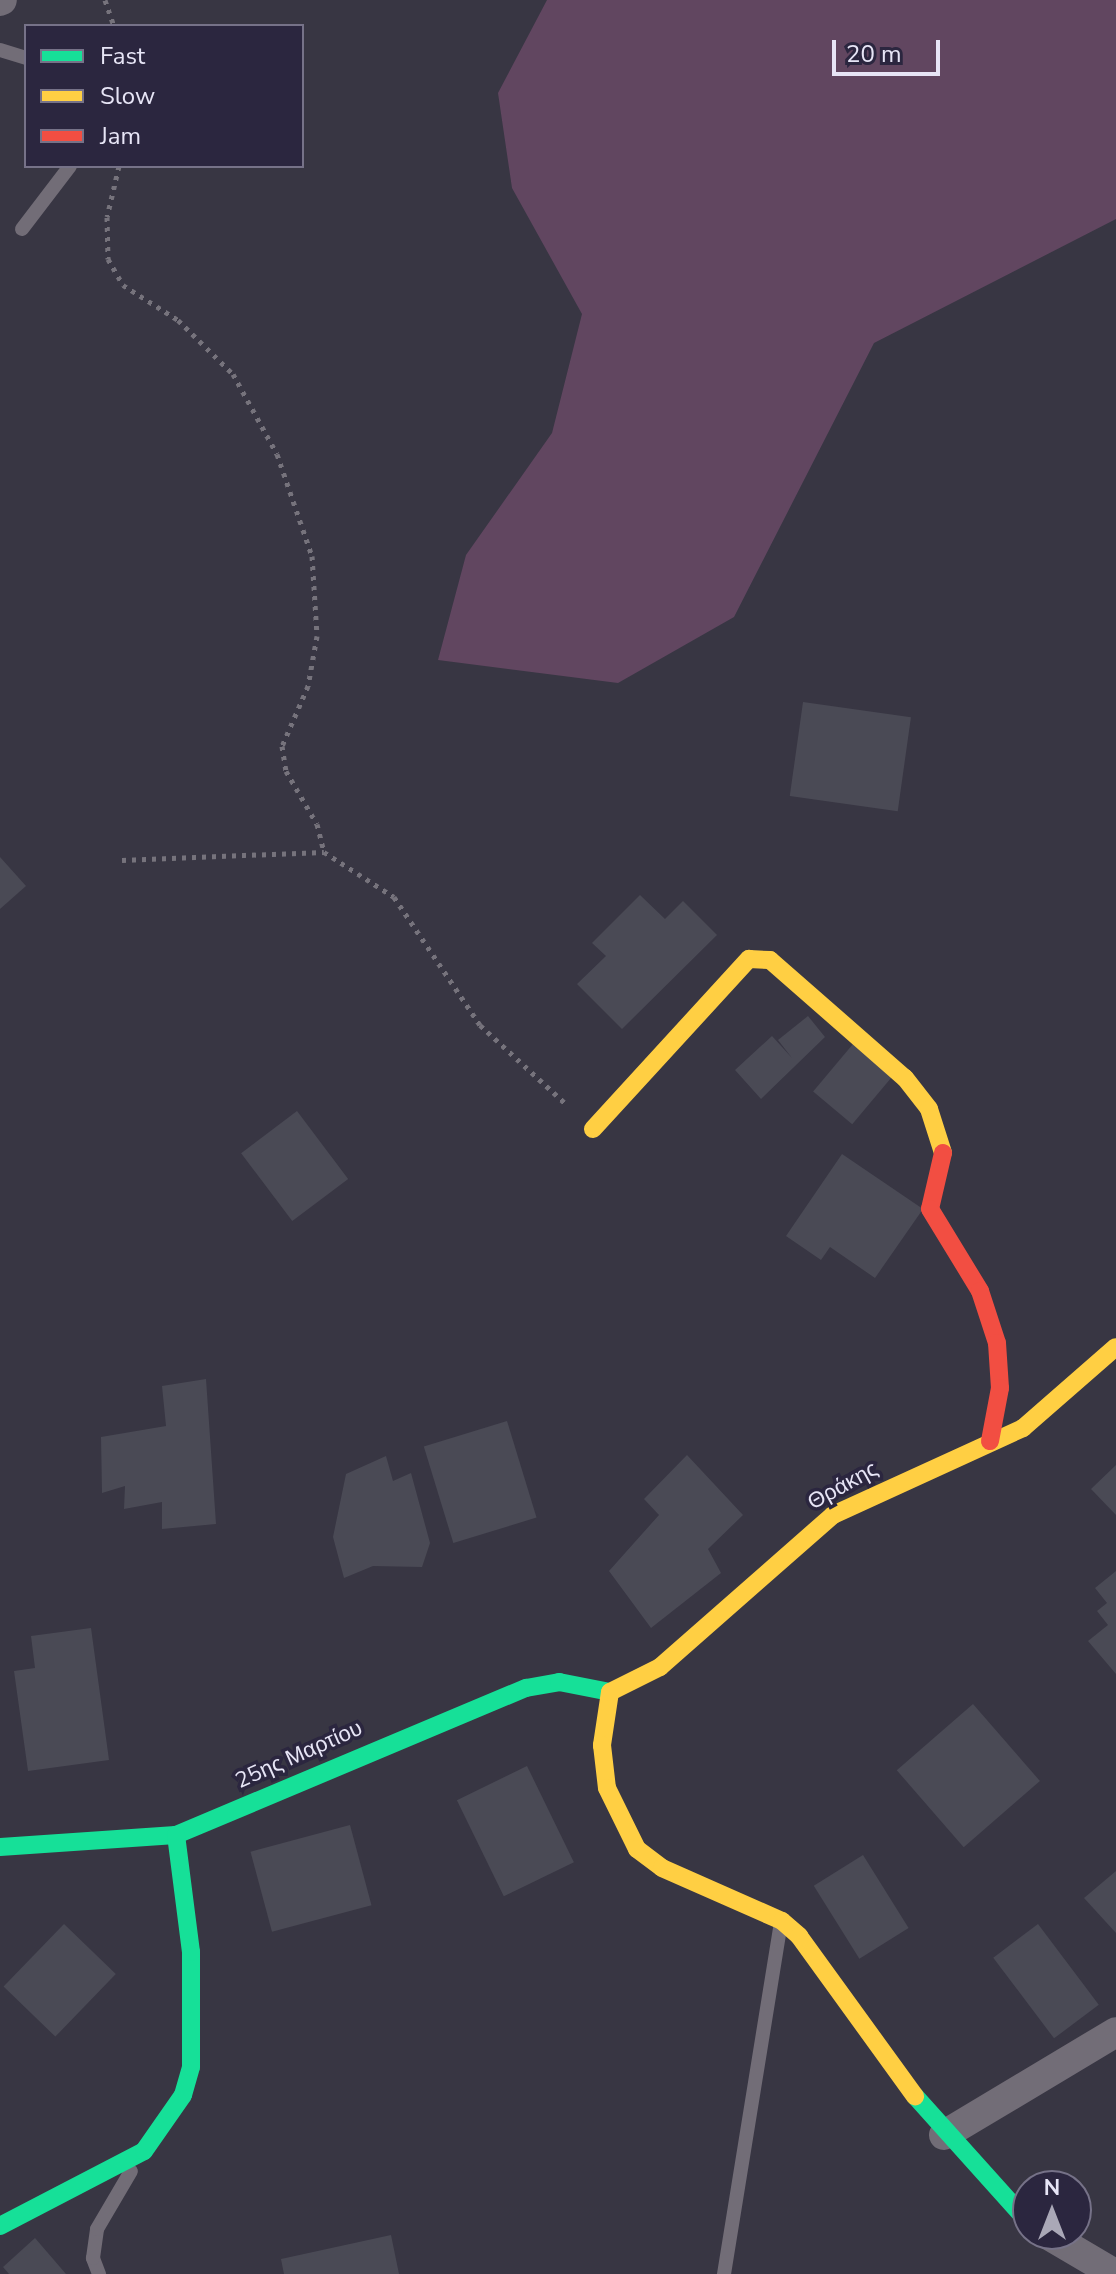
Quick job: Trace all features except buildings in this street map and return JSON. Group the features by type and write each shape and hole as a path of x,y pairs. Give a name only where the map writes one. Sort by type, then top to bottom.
{"street":[{"path":"593,1129 749,959 770,960 905,1078 929,1109 944,1155 930,1209 980,1291 997,1343 1000,1388 990,1441"},
{"name":"Θράκης","path":"610,1692 660,1667 833,1515 1043,1415 1116,1347"},
{"name":"25ης Μαρτίου","path":"0,1847 176,1835 526,1688 559,1682 610,1692"},
{"path":"610,1692 602,1745 607,1788 637,1849 662,1868 782,1921 815,1952 944,2135 1012,2205"},
{"path":"0,2226 144,2151 183,2095 191,2067 191,1952 176,1835"},
{"path":"944,2135 1116,2032"},
{"path":"1074,2250 1115,2274"}],"lane":[{"path":"0,50 24,57"},
{"path":"22,229 68,168"},
{"path":"724,2274 782,1921"},
{"path":"99,2274 93,2258 97,2229 144,2151"}],"path":[{"path":"105,0 113,24"},
{"path":"119,168 107,217 108,259 123,285 178,320 233,374 277,454 312,556 317,636 308,686 282,746 286,771 317,824 324,852"},
{"path":"122,860 324,852 394,897 480,1025 593,1129"}],"shaded area":[{"path":"547,0 1116,0 1116,219 874,343 734,617 618,683 438,660 466,555 552,433 582,314 512,188 498,93"}],"traffic: fast":[{"path":"0,1847 176,1835 526,1688 559,1682 610,1692"},
{"path":"0,2226 144,2151 183,2095 191,2067 191,1952 176,1835"},
{"path":"915,2096 1012,2204"}],"traffic: slow":[{"path":"593,1129 749,959 770,960 905,1078 929,1109 943,1153"},
{"path":"610,1692 660,1667 833,1515 1023,1428 1116,1347"},
{"path":"610,1692 602,1745 607,1788 637,1849 662,1868 782,1921 799,1936 915,2096"}],"traffic: jam":[{"path":"943,1153 930,1209 980,1291 997,1343 1000,1388 990,1441"}]}
